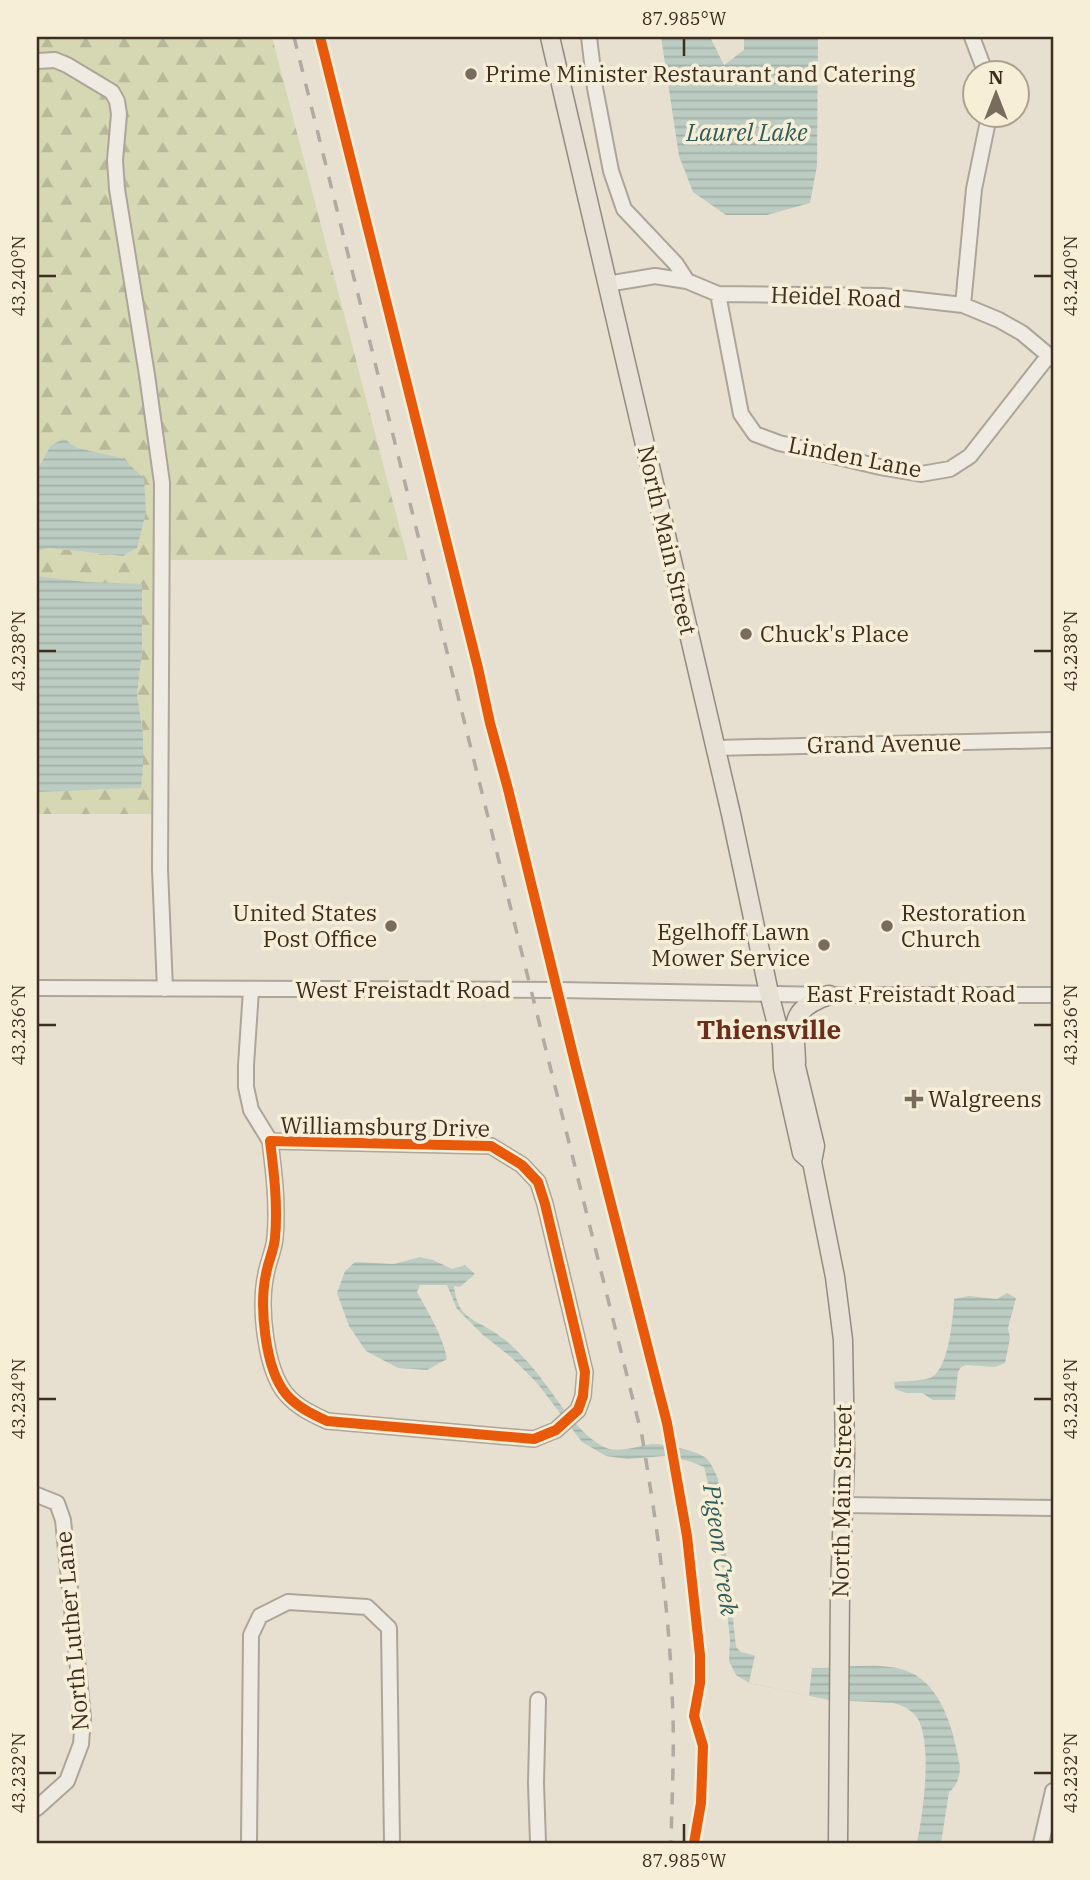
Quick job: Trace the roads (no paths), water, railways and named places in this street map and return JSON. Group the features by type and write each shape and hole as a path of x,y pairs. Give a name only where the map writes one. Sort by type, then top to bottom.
{"main road":[{"name":"North Main Street","path":"550,37 782,1044 783,1068 802,1153 812,1162"},
{"path":"796,1067 796,1020 806,1005 829,995"},
{"name":"North Main Street","path":"782,1044 796,1067 815,1146 812,1162 835,1277 843,1340 845,1454 840,1590 838,1843"}],"street":[{"path":"589,37 594,88 609,163 624,209 676,264 687,281"},
{"path":"972,37 981,60"},
{"path":"37,61 55,60 113,92 119,114 117,189 162,484 160,869 165,989"},
{"path":"963,305 974,189 986,130"},
{"name":"Heidel Road","path":"607,284 655,276 687,281 718,294 883,296 963,305 1022,333 1051,357"},
{"name":"Linden Lane","path":"718,294 741,414 755,434 779,443 880,467 921,474 950,469 970,456 1051,357"},
{"name":"Grand Avenue","path":"715,748 1053,740"},
{"name":"West Freistadt Road","path":"37,988 769,993"},
{"name":"Williamsburg Drive","path":"251,989 246,1087 251,1110 270,1140 277,1198 275,1240 262,1302 264,1329 273,1368 286,1393 309,1413 327,1420 534,1439 556,1430 578,1410 583,1396 585,1372 545,1204 538,1182 522,1165 491,1146 270,1140"},
{"name":"East Freistadt Road","path":"769,993 1053,995"},
{"name":"North Luther Lane","path":"37,1495 57,1503 63,1520 83,1718 81,1744 67,1781 37,1808"},
{"path":"844,1505 1053,1508"},
{"path":"249,1843 251,1635 260,1616 288,1602 367,1607 389,1628 393,1843"},
{"path":"538,1700 538,1843"},
{"path":"1041,1843 1053,1791"}],"water":[{"name":"Laurel Lake","path":"661,37 710,37 724,65 744,50 744,37 818,37 817,166 810,203 767,215 726,215 693,192 679,156"},
{"path":"63,439 78,448 122,458 144,478 146,512 137,548 123,556 49,548 37,551 37,466 51,445"},
{"path":"37,576 86,582 142,584 142,651 137,695 143,733 141,788 37,792"},
{"path":"420,1257 452,1269 465,1265 475,1274 460,1287 454,1286 461,1309 469,1318 498,1334 532,1366 571,1418 592,1440 616,1450 651,1444 672,1446 697,1453 709,1461 718,1478 736,1647 741,1652 807,1668 897,1668 912,1673 934,1693 949,1721 960,1766 958,1781 949,1792 941,1843 917,1843 926,1764 923,1733 917,1717 911,1711 893,1703 829,1700 749,1683 736,1675 729,1661 730,1639 721,1555 704,1467 664,1456 627,1459 606,1456 582,1442 537,1383 457,1309 447,1285 420,1285 417,1292 438,1333 447,1359 427,1370 398,1368 366,1351 349,1326 337,1293 345,1271 355,1262 394,1264"},
{"path":"1007,1293 1016,1298 1008,1328 1010,1338 1005,1363 995,1367 961,1367 955,1400 933,1400 922,1393 906,1393 895,1389 894,1382 929,1378 938,1372 949,1341 954,1299 969,1296 997,1299"}],"railway":[{"path":"294,37 642,1436 668,1628 673,1730 671,1843"}],"place":[{"name":"Prime Minister Restaurant and Catering","path":"471,74"},
{"name":"Chuck's Place","path":"746,634"},
{"name":"United States Post Office","path":"391,926"},
{"name":"Restoration Church","path":"887,926"},
{"name":"Egelhoff Lawn Mower Service","path":"824,945"},
{"name":"Walgreens","path":"914,1099"}],"district":[{"name":"Thiensville","path":"769,1030"}],"water label":[{"name":"Pigeon Creek","path":"720,1550"}]}
